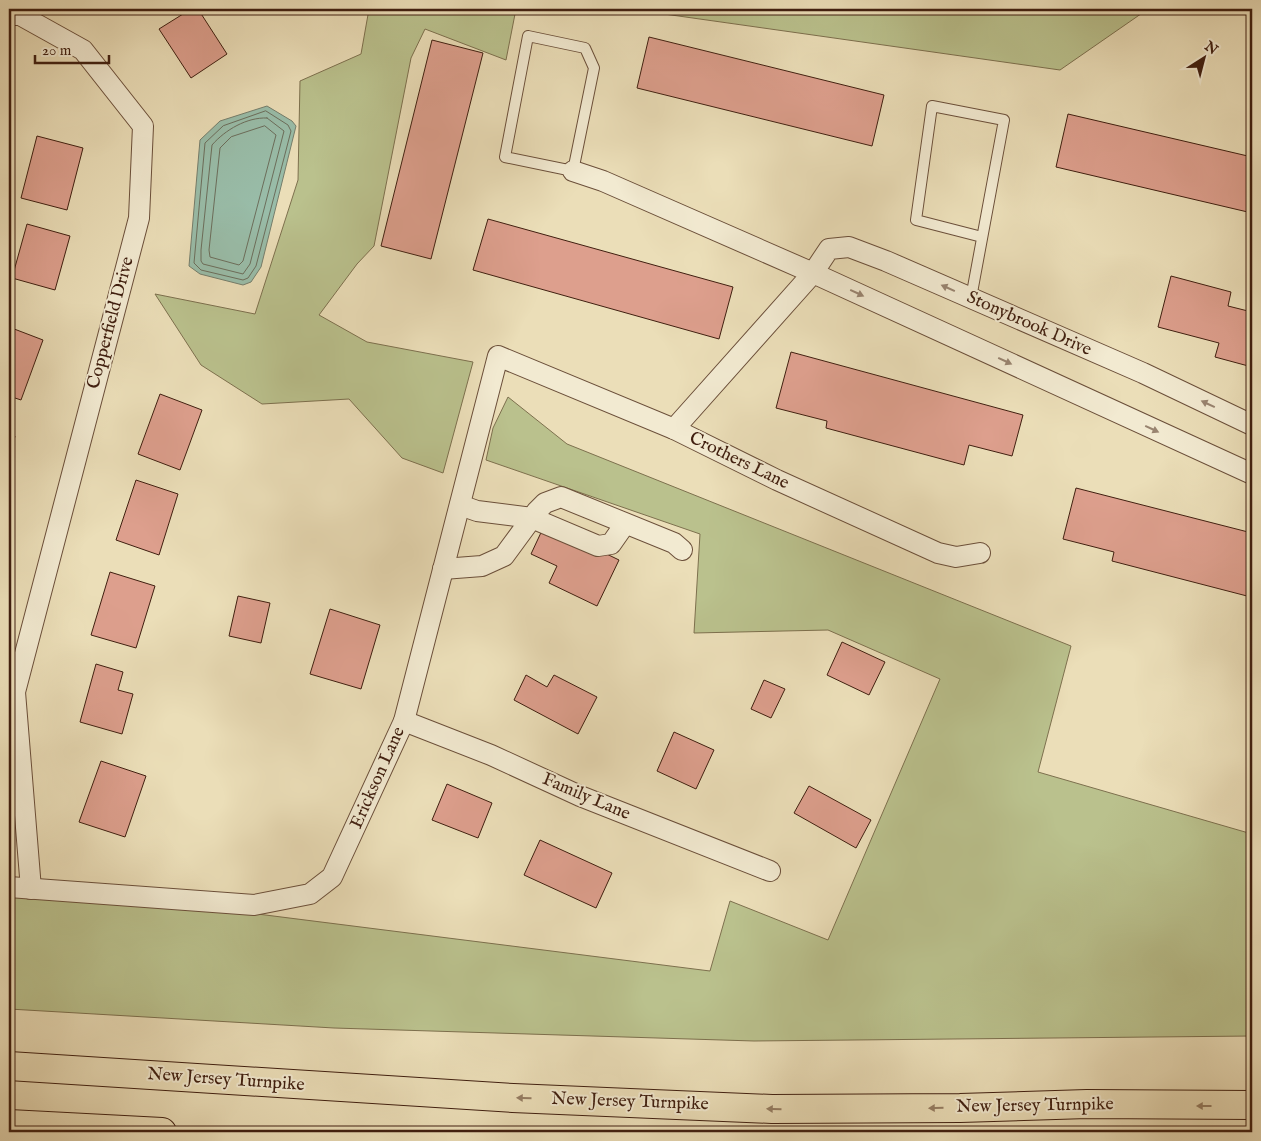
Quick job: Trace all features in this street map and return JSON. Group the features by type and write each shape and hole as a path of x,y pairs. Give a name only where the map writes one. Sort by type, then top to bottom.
{"highway":[{"name":"New Jersey Turnpike","path":"9,1066 513,1098 772,1109 960,1108 1087,1104 1252,1105"},
{"path":"9,1124 162,1132"}],"street":[{"name":"Copperfield Drive","path":"9,15 20,15 83,50 143,126 139,218 12,691 31,889"},
{"path":"573,171 602,181 813,273 1252,474"},
{"name":"Stonybrook Drive","path":"674,429 813,273 829,250 849,247 971,298 1252,425"},
{"name":"Crothers Lane","path":"498,356 674,429 777,480 938,553 956,557 980,553"},
{"name":"Erickson Lane","path":"9,887 254,905 310,894 332,877 404,721 498,356"},
{"path":"443,569 482,566 504,556 545,503 561,498 674,543 682,550"},
{"path":"460,504 485,512 532,518 598,546 611,544 625,524"},
{"name":"Family Lane","path":"404,721 491,755 580,796 770,871"}],"lane":[{"path":"528,36 585,48 594,68 573,171 505,158 528,36"},
{"path":"971,298 1004,120 932,106 916,220 982,237"}],"shaded area":[{"path":"369,9 516,9 506,60 425,29 411,58 374,246 357,264 319,315 367,342 473,362 443,473 402,458 349,399 262,404 201,365 155,294 255,314 298,180 300,81 361,54"},
{"path":"629,9 1148,9 1060,70"},
{"path":"508,397 567,444 1071,646 1038,772 1252,834 1252,1036 754,1041 334,1028 9,1009 9,891 170,903 710,971 730,901 828,940 940,679 828,630 694,633 700,534 486,460 493,428"}],"water":[{"path":"267,106 292,121 296,126 261,267 251,282 243,285 200,274 189,266 200,140 220,121"}],"building":[{"path":"191,9 198,9 227,54 191,78 159,29"},
{"path":"649,37 884,95 872,146 637,88"},
{"path":"432,40 483,53 431,259 381,246"},
{"path":"1068,114 1252,157 1252,213 1056,167"},
{"path":"37,136 83,148 67,210 21,198"},
{"path":"488,219 733,287 719,339 473,270"},
{"path":"27,224 70,236 55,290 12,278"},
{"path":"1171,276 1231,292 1228,306 1252,312 1252,367 1215,357 1219,343 1158,327"},
{"path":"9,327 43,340 21,400 9,396"},
{"path":"791,352 1023,415 1012,456 969,445 964,465 826,428 827,421 776,408"},
{"path":"160,394 202,410 180,470 138,454"},
{"path":"9,434 15,436 9,462"},
{"path":"136,480 178,494 159,555 116,540"},
{"path":"1076,488 1252,533 1252,574 1247,596 1112,561 1114,552 1063,539"},
{"path":"545,524 619,560 597,606 549,583 557,566 531,554"},
{"path":"110,572 155,586 136,648 91,635"},
{"path":"238,596 270,603 261,643 229,636"},
{"path":"330,609 380,625 361,689 310,674"},
{"path":"842,642 885,662 869,695 827,675"},
{"path":"96,664 123,672 118,690 133,694 122,734 80,722"},
{"path":"526,675 547,687 554,675 597,697 578,734 514,700"},
{"path":"764,680 785,689 771,718 751,709"},
{"path":"674,732 714,750 696,789 657,771"},
{"path":"101,761 146,776 125,837 79,822"},
{"path":"447,784 492,803 478,838 432,820"},
{"path":"809,786 871,820 856,848 794,813"},
{"path":"540,840 612,873 596,908 524,875"}]}
